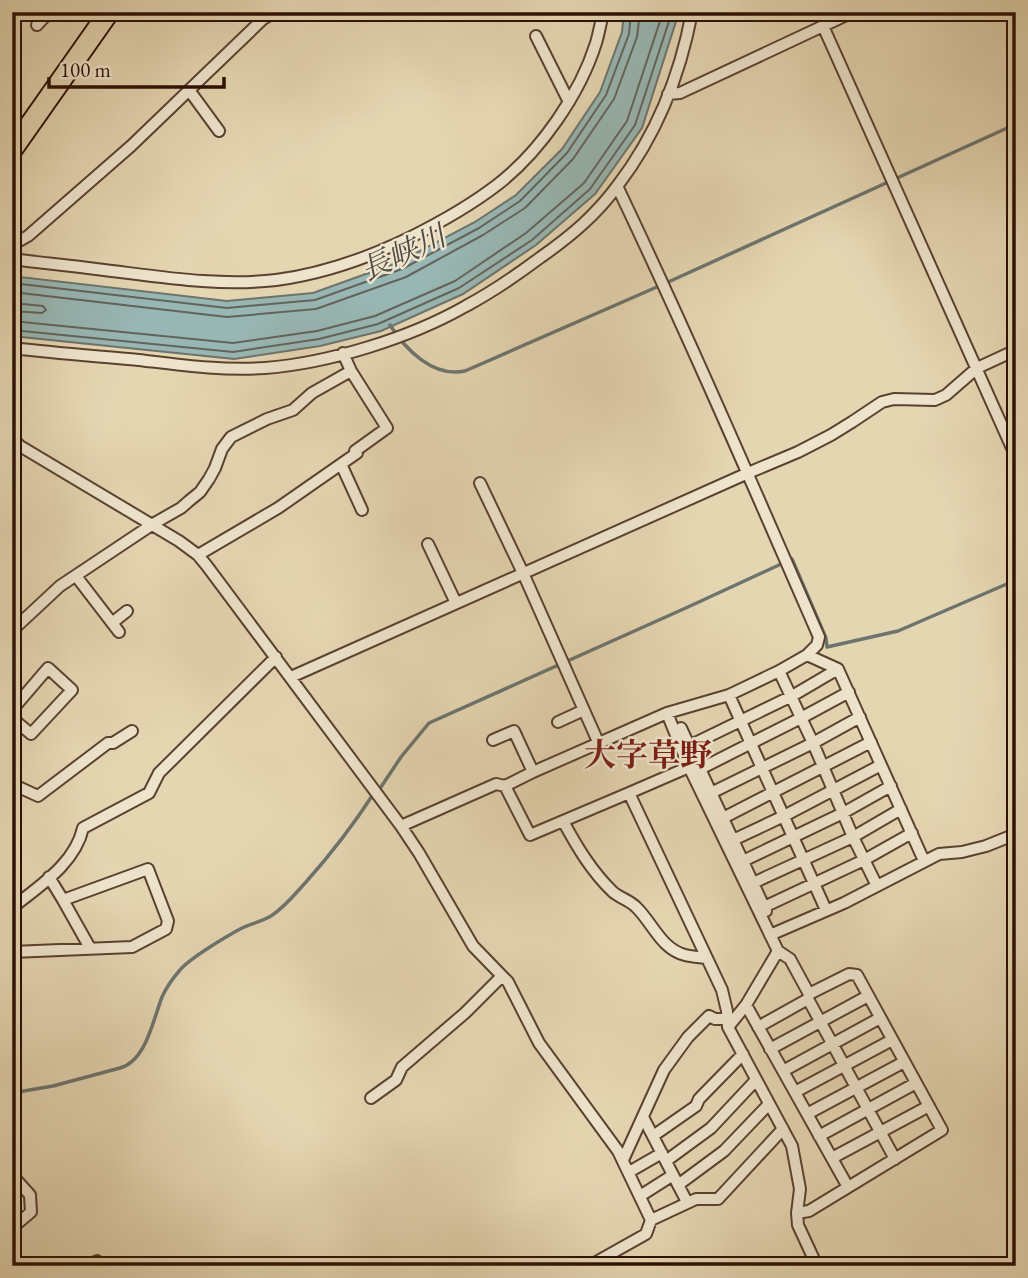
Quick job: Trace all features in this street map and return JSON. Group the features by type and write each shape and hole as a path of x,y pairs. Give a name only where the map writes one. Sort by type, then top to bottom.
{"highway":[{"path":"12,150 104,14"}],"street":[{"path":"37,25 49,12"},
{"path":"12,245 28,236 131,146 264,19 279,12"},
{"path":"12,259 163,278 276,280 334,267 383,251 465,207 497,186 533,150 569,102 584,74 596,43 603,12"},
{"path":"12,348 222,369 266,368 343,353 410,332 465,307 526,268 587,222 617,186 662,113 681,62 692,12"},
{"path":"668,94 680,93 853,12"},
{"path":"823,26 1016,457"},
{"path":"536,36 569,102"},
{"path":"189,90 219,131"},
{"path":"401,826 496,784 505,786 667,713 729,695 779,671 807,655 817,645 819,636 748,473 617,186"},
{"path":"291,677 798,452 831,435 881,401 934,400 946,395 977,368 1016,350"},
{"path":"198,555 278,508 357,453 355,451 387,428 351,371 343,353"},
{"path":"12,629 60,586 181,508 200,492 215,468 225,443 231,437 267,419 293,410 312,393 351,371"},
{"path":"12,438 20,446 153,524 198,555 401,826 473,946 508,982 539,1043 618,1151 652,1220"},
{"path":"341,464 362,510"},
{"path":"480,483 599,744"},
{"path":"494,512 507,506"},
{"path":"428,544 456,603"},
{"path":"76,576 115,628 127,611"},
{"path":"807,655 838,669 924,861"},
{"path":"12,908 74,852 83,828 149,793 159,773 276,657"},
{"path":"12,710 48,668 72,690 31,734 12,718"},
{"path":"689,747 792,696 838,669"},
{"path":"779,671 877,886"},
{"path":"505,786 530,835 751,744 849,692"},
{"path":"729,695 827,910"},
{"path":"558,722 584,710"},
{"path":"667,713 771,931"},
{"path":"711,793 860,717"},
{"path":"681,728 694,768 711,793 764,907 778,951 790,959 820,1022 895,1159"},
{"path":"493,740 514,730 533,772"},
{"path":"12,784 38,796 108,743 113,743 132,731"},
{"path":"723,818 871,743"},
{"path":"733,840 881,765"},
{"path":"743,861 794,838 891,786"},
{"path":"629,793 722,990 728,1023 792,1146 800,1189 798,1225 817,1266"},
{"path":"753,883 853,837 901,809"},
{"path":"564,821 578,849 592,868 616,895 638,909 666,944 683,955 707,958"},
{"path":"764,907 864,860 912,833"},
{"path":"771,931 827,910 939,854 986,846 1016,834"},
{"path":"12,952 132,947 166,929 168,921 148,869 64,900"},
{"path":"49,877 90,948"},
{"path":"728,1023 746,1005 778,951"},
{"path":"758,1027 849,974 857,975 942,1130 809,1211 797,1213"},
{"path":"371,1098 396,1080 402,1067 465,1013 502,976"},
{"path":"770,1049 868,996"},
{"path":"746,1005 848,1187"},
{"path":"623,1160 664,1070 688,1037 709,1016 728,1023"},
{"path":"783,1071 880,1018"},
{"path":"795,1092 892,1040"},
{"path":"653,1136 696,1106 699,1099 743,1054"},
{"path":"807,1114 904,1062"},
{"path":"629,1172 664,1157 711,1128 756,1080"},
{"path":"819,1136 916,1083"},
{"path":"640,1196 676,1180 724,1151 769,1104"},
{"path":"832,1158 929,1106"},
{"path":"643,1117 687,1202"},
{"path":"589,1266 646,1234 652,1220 696,1199 718,1199 783,1129"},
{"path":"12,1228 31,1212 30,1195 13,1176"}],"water":[{"path":"624,12 679,12 642,128 595,194 536,245 463,294 381,331 320,346 234,359 12,336 12,276 227,301 313,293 399,262 475,222 516,195 562,149 600,92 622,32"}],"waterway":[{"path":"390,325 421,360 442,370 465,371 1016,124"},
{"path":"12,1093 53,1086 129,1064 142,1049 164,994 180,970 218,942 271,916 285,904 333,850 429,723 792,559 826,638 827,647 898,631 1016,580"}],"district":[{"name":"大字草野","path":"648,755"}],"water label":[{"name":"長峡川","path":"403,253"}]}
